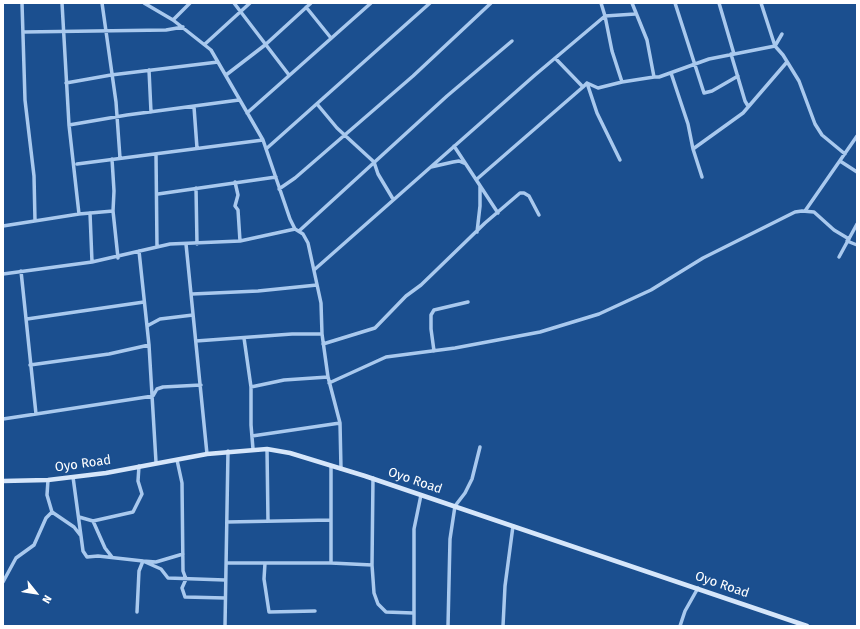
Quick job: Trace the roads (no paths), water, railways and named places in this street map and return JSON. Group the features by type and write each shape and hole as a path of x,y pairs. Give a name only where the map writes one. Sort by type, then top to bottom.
{"street":[{"path":"22,3 25,100 34,176 35,221"},
{"path":"62,3 62,32 69,125 79,214"},
{"path":"102,3 116,102 120,158"},
{"path":"144,3 183,27 211,50 263,140 276,177 278,189 297,230 308,242 321,303 322,334 328,377 340,423 341,468"},
{"path":"173,20 190,3"},
{"path":"234,3 264,45 289,75"},
{"path":"204,44 250,3"},
{"path":"226,76 264,45 311,3"},
{"path":"247,113 371,3"},
{"path":"266,149 430,3"},
{"path":"278,189 295,178 344,134 413,76 490,3"},
{"path":"601,3 612,51 622,82"},
{"path":"632,3 647,40 654,76"},
{"path":"675,3 704,93 712,91 738,76"},
{"path":"719,3 738,76 748,106"},
{"path":"761,3 775,46 799,81 815,124 822,135 845,154"},
{"path":"306,7 331,38"},
{"path":"314,270 393,199 605,16 636,14"},
{"path":"22,32 166,30 183,27"},
{"path":"587,83 598,88 654,76 659,77 709,59 775,46 782,34"},
{"path":"3,274 118,258 139,251 170,244 240,241 297,230 512,41"},
{"path":"555,58 583,87"},
{"path":"66,83 111,75 149,70 172,69 218,62"},
{"path":"693,149 735,120 787,62"},
{"path":"149,70 151,112"},
{"path":"671,73 688,124 693,149 702,177"},
{"path":"476,179 587,83"},
{"path":"587,83 597,113 620,160"},
{"path":"69,125 239,100"},
{"path":"317,104 344,134 374,162 378,174 393,199"},
{"path":"194,107 198,148"},
{"path":"805,211 857,136"},
{"path":"73,161 77,164 263,140"},
{"path":"454,146 498,212"},
{"path":"156,154 158,194 157,247"},
{"path":"112,159 114,191 113,211 118,258"},
{"path":"840,160 857,172"},
{"path":"430,167 459,161 466,164"},
{"path":"74,169 77,164"},
{"path":"158,194 276,177"},
{"path":"235,182 238,195 235,206 238,210 240,241"},
{"path":"476,233 480,206 480,185"},
{"path":"196,188 196,244"},
{"path":"323,344 368,332 375,328 406,296 421,285 520,193 524,193 529,196 539,214"},
{"path":"3,226 79,214 113,211"},
{"path":"329,382 386,357 477,345 540,332 599,314 651,290 731,243 787,215 805,211 814,212 834,230 857,245"},
{"path":"90,213 92,262"},
{"path":"839,257 857,224"},
{"path":"186,244 207,454"},
{"path":"139,251 150,345 156,462"},
{"path":"21,271 36,414"},
{"path":"192,294 258,291 317,284"},
{"path":"27,319 144,302"},
{"path":"434,351 431,329 431,315 434,310 468,302"},
{"path":"147,326 160,319 193,315"},
{"path":"196,341 292,334 322,334"},
{"path":"244,338 250,387 253,449"},
{"path":"30,365 110,354 150,345"},
{"path":"250,387 284,380 328,377"},
{"path":"153,396 157,389 163,387 201,386"},
{"path":"3,419 153,396"},
{"path":"252,436 340,423"},
{"path":"448,626 450,539 455,506 465,493 472,479 480,447"},
{"path":"267,449 268,521"},
{"name":"Oyo Road","path":"3,481 48,480 73,477 106,473 156,462 177,460 207,454 228,451 267,449 290,454 373,478 807,626"},
{"path":"225,626 228,451"},
{"path":"177,460 182,483 183,571 186,579 182,588 185,597 225,598"},
{"path":"79,517 93,521 132,512 142,494 138,481 139,466"},
{"path":"331,563 332,466"},
{"path":"73,477 83,551 87,557 112,557 143,562 156,562 183,554"},
{"path":"373,478 372,565 374,593 383,611 413,613"},
{"path":"48,480 47,495 52,512 74,527 81,536"},
{"path":"414,626 414,529 421,495"},
{"path":"3,582 16,558 34,544 46,518 52,512"},
{"path":"227,522 331,520"},
{"path":"93,521 105,548 112,557"},
{"path":"503,626 505,586 513,526"},
{"path":"143,562 161,569 168,578 225,580"},
{"path":"137,612 139,572 143,562"},
{"path":"226,563 331,563 372,565"},
{"path":"265,563 264,580 269,612 315,611"},
{"path":"680,626 685,611 698,588"}]}
